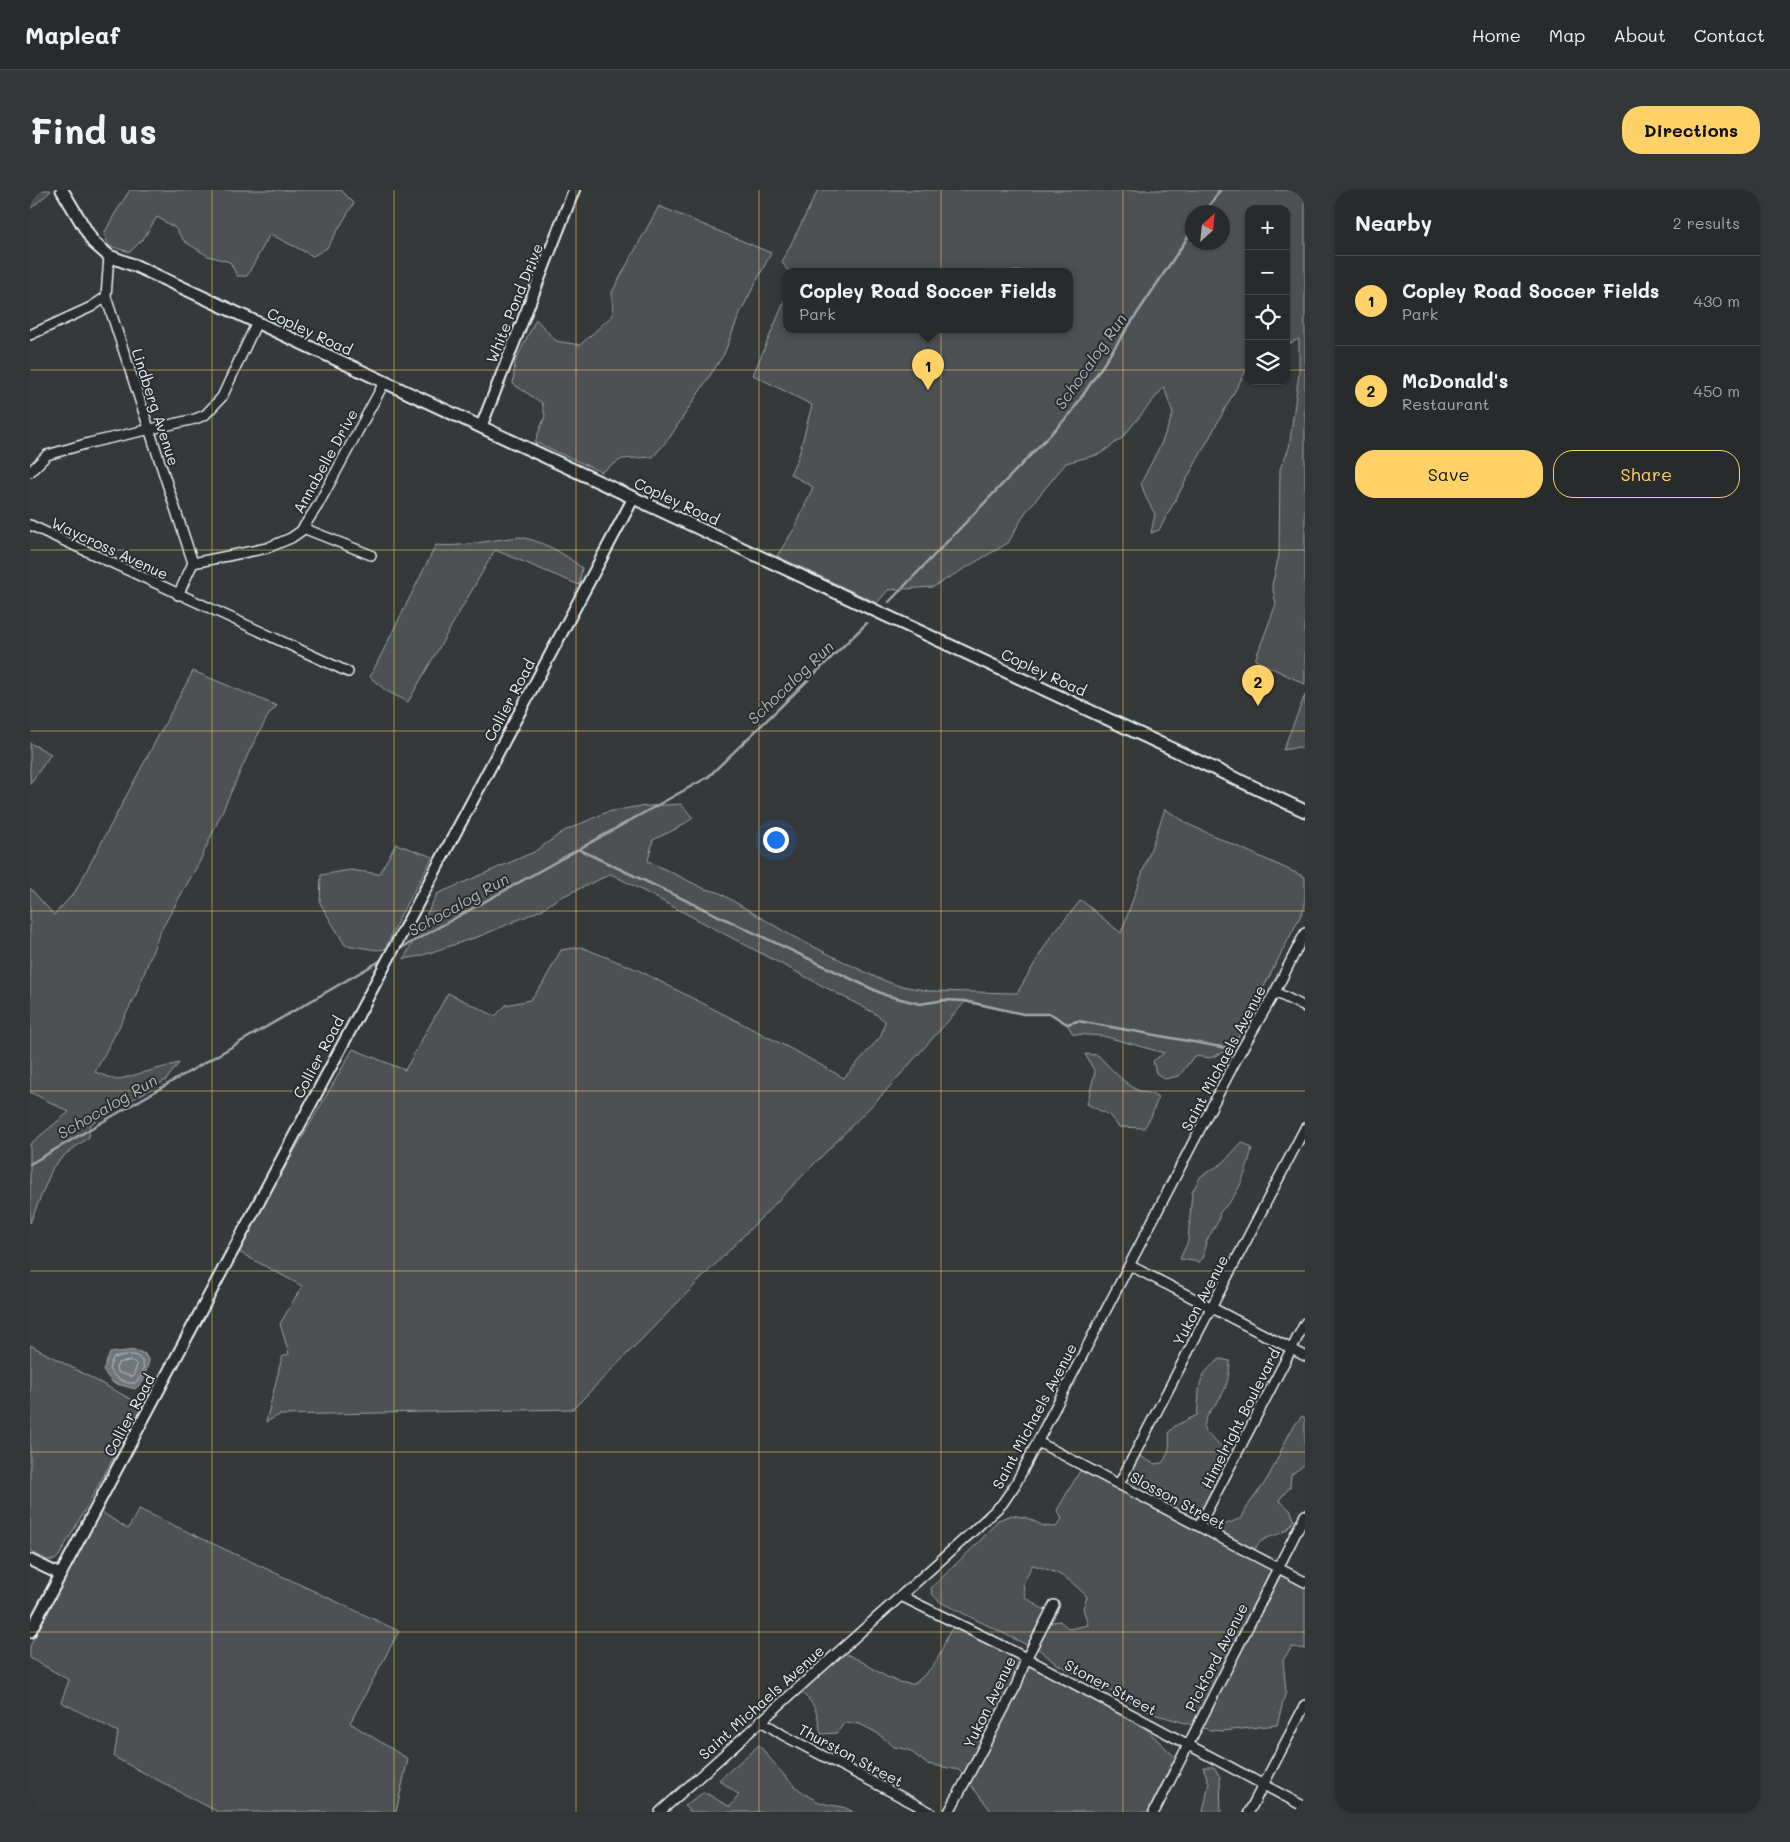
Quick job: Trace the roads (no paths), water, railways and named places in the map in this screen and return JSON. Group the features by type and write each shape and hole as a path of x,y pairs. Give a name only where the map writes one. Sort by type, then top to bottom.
{"main road":[{"name":"Copley Road","path":"62,190 93,242 109,256 136,266 257,322 384,383 634,497 1305,811"}],"street":[{"name":"White Pond Drive","path":"481,427 574,190"},
{"name":"Lindberg Avenue","path":"109,256 106,297 193,564"},
{"path":"30,335 91,307 106,297"},
{"path":"30,472 47,455 89,443 150,431 195,419 213,408 222,397 257,322"},
{"name":"Annabelle Drive","path":"193,564 267,548 291,538 303,528 318,505 384,383"},
{"name":"Collier Road","path":"30,1632 59,1574 634,497"},
{"name":"Waycross Avenue","path":"30,526 348,672"},
{"path":"303,528 371,555"},
{"path":"178,595 193,564"},
{"name":"Saint Michaels Avenue","path":"660,1812 1002,1504 1038,1442 1065,1387 1131,1266 1238,1056 1275,992 1305,933"},
{"path":"1275,992 1305,1007"},
{"name":"Yukon Avenue","path":"1119,1484 1305,1128"},
{"path":"1131,1266 1305,1356"},
{"name":"Himelright Boulevard","path":"1199,1526 1305,1323"},
{"name":"Slosson Street","path":"1038,1442 1305,1582"},
{"name":"Pickford Avenue","path":"1154,1812 1305,1515"},
{"path":"30,1560 59,1574"},
{"name":"Stoner Street","path":"901,1596 1026,1658 1305,1807"},
{"name":"Yukon Avenue","path":"949,1812 1016,1686 1026,1658 1054,1605"},
{"path":"1249,1812 1305,1705"},
{"name":"Thurston Street","path":"760,1720 783,1735 930,1812"}],"water":[{"path":"135,1350 145,1354 149,1361 143,1382 135,1389 113,1383 103,1371 110,1353"}],"waterway":[{"name":"Schocalog Run","path":"1210,205 1220,190"},
{"name":"Schocalog Run","path":"889,602 1071,413 1185,242"},
{"name":"Schocalog Run","path":"396,951 708,777 867,623"},
{"path":"580,850 885,995 920,1004 945,1000 965,1001 1023,1014 1051,1014 1067,1024 1078,1021 1232,1049"},
{"name":"Schocalog Run","path":"30,1164 385,958"}],"place":[{"name":"Copley Road Soccer Fields","path":"928,390"},
{"name":"McDonald's","path":"1258,706"}]}
